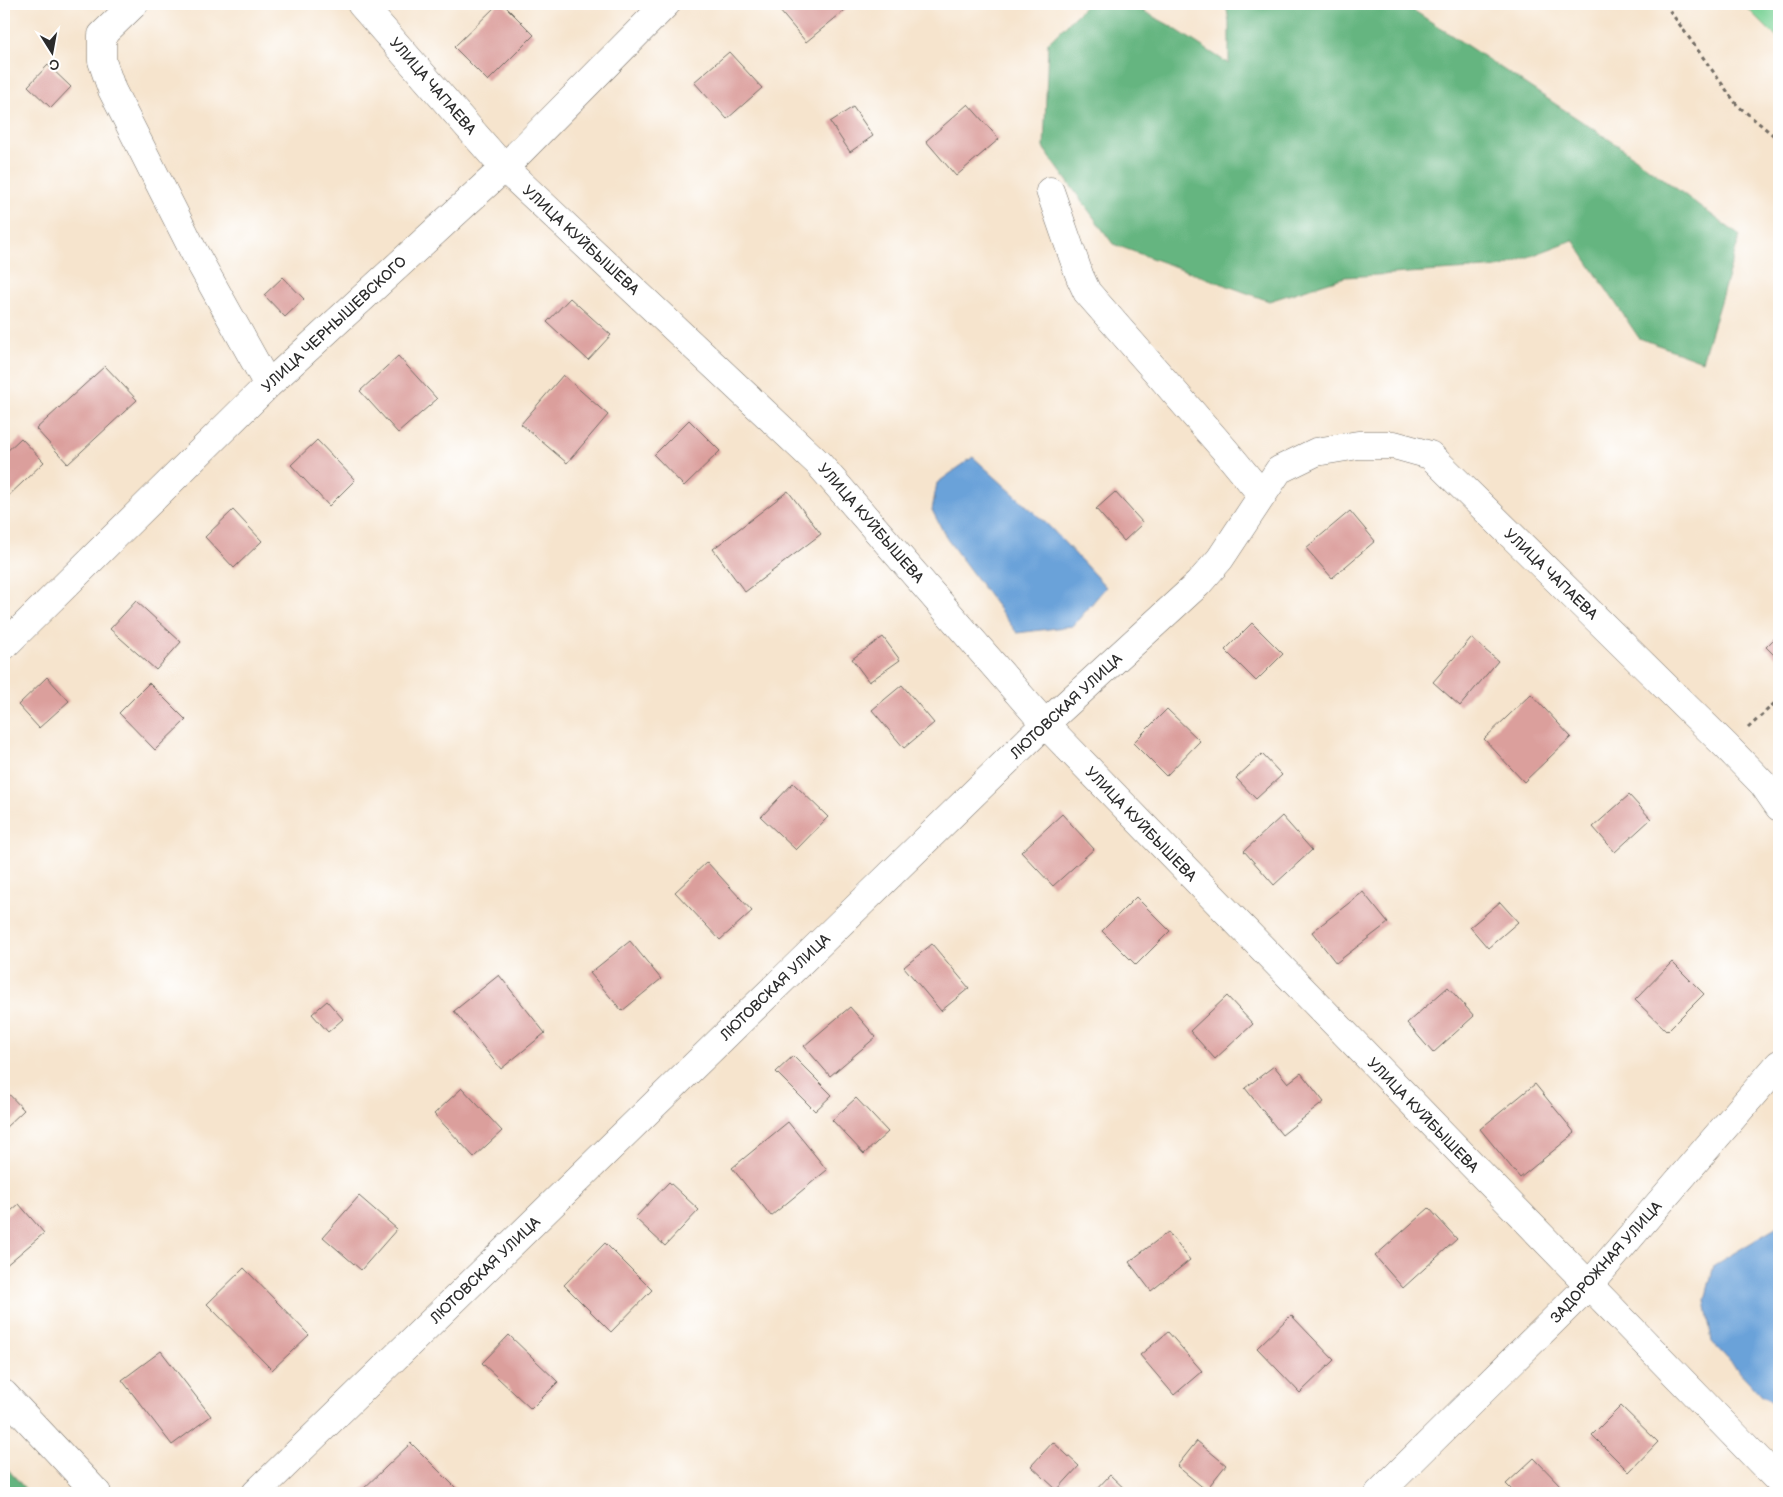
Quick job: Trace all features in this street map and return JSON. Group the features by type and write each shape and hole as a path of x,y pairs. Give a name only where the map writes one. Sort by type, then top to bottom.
{"street":[{"path":"134,4 102,35 102,61 112,90 193,250 268,385"},
{"name":"УЛИЦА ЧАПАЕВА","path":"362,4 504,168"},
{"name":"УЛИЦА ЧЕРНЫШЕВСКОГО","path":"4,646 268,385 504,168 666,4"},
{"name":"УЛИЦА КУЙБЫШЕВА","path":"504,168 818,463 1045,724 1779,1481"},
{"path":"1050,191 1080,277 1088,292 1224,448 1262,495"},
{"name":"УЛИЦА ЧАПАЕВА","path":"1279,470 1316,452 1358,445 1394,445 1430,455 1727,747 1763,784 1779,807"},
{"name":"ЛЮТОВСКАЯ УЛИЦА","path":"256,1493 1045,724 1198,584 1220,559 1279,470"},
{"name":"ЗАДОРОЖНАЯ УЛИЦА","path":"1379,1493 1588,1286 1779,1064"},
{"path":"4,1394 97,1493"}],"path":[{"path":"1665,4 1737,105 1779,140"},
{"path":"1727,747 1779,699"}],"green space":[{"path":"1087,4 1130,4 1169,25 1229,64 1229,22 1226,4 1404,4 1622,148 1740,236 1702,361 1639,338 1573,240 1502,267 1345,277 1269,301 1113,244 1044,149 1048,43"},
{"path":"1743,4 1779,4 1779,40"},
{"path":"4,1465 29,1493 4,1493"}],"water":[{"path":"973,457 1049,526 1106,587 1073,626 1017,633 947,539 932,510 937,483"},
{"path":"1779,1226 1779,1404 1762,1396 1712,1342 1705,1300 1714,1265"}],"building":[{"path":"498,4 503,4 534,35 488,81 454,47"},
{"path":"774,4 849,4 850,6 806,42"},
{"path":"729,52 762,88 727,119 694,82"},
{"path":"48,65 71,87 51,108 28,86"},
{"path":"968,104 999,139 956,176 926,141"},
{"path":"853,107 873,136 850,152 830,122"},
{"path":"283,277 304,299 285,317 264,295"},
{"path":"570,298 611,335 588,360 547,322"},
{"path":"398,356 437,399 398,433 360,391"},
{"path":"105,366 137,400 68,464 36,429"},
{"path":"563,375 608,415 567,463 521,424"},
{"path":"689,420 720,451 684,486 654,455"},
{"path":"21,438 44,462 4,500 4,454"},
{"path":"317,440 355,480 329,506 291,465"},
{"path":"788,491 821,534 745,592 713,549"},
{"path":"1115,492 1143,523 1124,541 1096,509"},
{"path":"233,510 262,541 234,568 205,537"},
{"path":"1350,511 1375,541 1332,578 1306,548"},
{"path":"136,601 181,642 156,670 110,629"},
{"path":"1252,623 1283,654 1256,681 1225,650"},
{"path":"1779,634 1779,660 1766,647"},
{"path":"883,637 900,660 869,682 852,659"},
{"path":"1471,638 1498,661 1460,706 1433,682"},
{"path":"47,677 69,701 39,728 18,705"},
{"path":"149,683 186,720 155,750 119,713"},
{"path":"902,685 934,723 904,748 872,710"},
{"path":"1531,694 1571,737 1524,782 1484,739"},
{"path":"1167,709 1200,741 1166,776 1133,743"},
{"path":"1262,754 1282,775 1256,799 1236,778"},
{"path":"793,783 828,817 796,850 761,817"},
{"path":"1629,795 1651,819 1615,852 1593,827"},
{"path":"1062,814 1094,849 1053,886 1021,852"},
{"path":"1282,816 1312,850 1274,885 1244,851"},
{"path":"707,862 752,911 720,940 675,892"},
{"path":"1363,892 1388,923 1336,963 1312,932"},
{"path":"1136,897 1170,931 1136,965 1102,931"},
{"path":"1500,902 1518,922 1488,948 1470,927"},
{"path":"630,941 661,979 622,1011 590,973"},
{"path":"932,944 969,988 941,1011 904,967"},
{"path":"1672,962 1704,994 1667,1031 1635,1000"},
{"path":"499,975 545,1033 501,1069 454,1011"},
{"path":"1448,987 1474,1016 1433,1053 1407,1023"},
{"path":"1227,996 1253,1024 1215,1059 1190,1031"},
{"path":"327,1001 343,1019 328,1032 312,1014"},
{"path":"850,1007 876,1037 830,1076 804,1046"},
{"path":"793,1056 832,1095 815,1111 776,1072"},
{"path":"1274,1066 1288,1083 1301,1073 1324,1102 1282,1135 1245,1088"},
{"path":"1535,1084 1575,1133 1520,1178 1480,1129"},
{"path":"462,1088 502,1131 474,1157 434,1114"},
{"path":"4,1089 24,1110 4,1129"},
{"path":"856,1098 888,1132 864,1154 832,1120"},
{"path":"788,1122 827,1170 771,1216 732,1168"},
{"path":"669,1182 699,1210 665,1246 635,1218"},
{"path":"359,1196 397,1229 361,1270 323,1237"},
{"path":"19,1204 44,1233 4,1267 4,1217"},
{"path":"1429,1208 1457,1239 1403,1288 1375,1256"},
{"path":"1168,1232 1190,1260 1151,1291 1129,1262"},
{"path":"605,1243 652,1290 611,1332 564,1285"},
{"path":"244,1268 309,1335 272,1370 207,1304"},
{"path":"1291,1315 1334,1360 1300,1393 1257,1348"},
{"path":"1168,1332 1202,1371 1174,1395 1140,1355"},
{"path":"509,1335 558,1382 531,1409 482,1363"},
{"path":"161,1351 211,1416 172,1445 122,1380"},
{"path":"1621,1406 1658,1442 1629,1472 1592,1435"},
{"path":"1197,1441 1226,1465 1206,1490 1177,1466"},
{"path":"1053,1442 1079,1466 1057,1490 1031,1466"},
{"path":"411,1443 461,1493 359,1493"},
{"path":"1534,1458 1562,1487 1556,1493 1515,1493 1506,1484"},
{"path":"1110,1475 1129,1493 1093,1493"}]}
